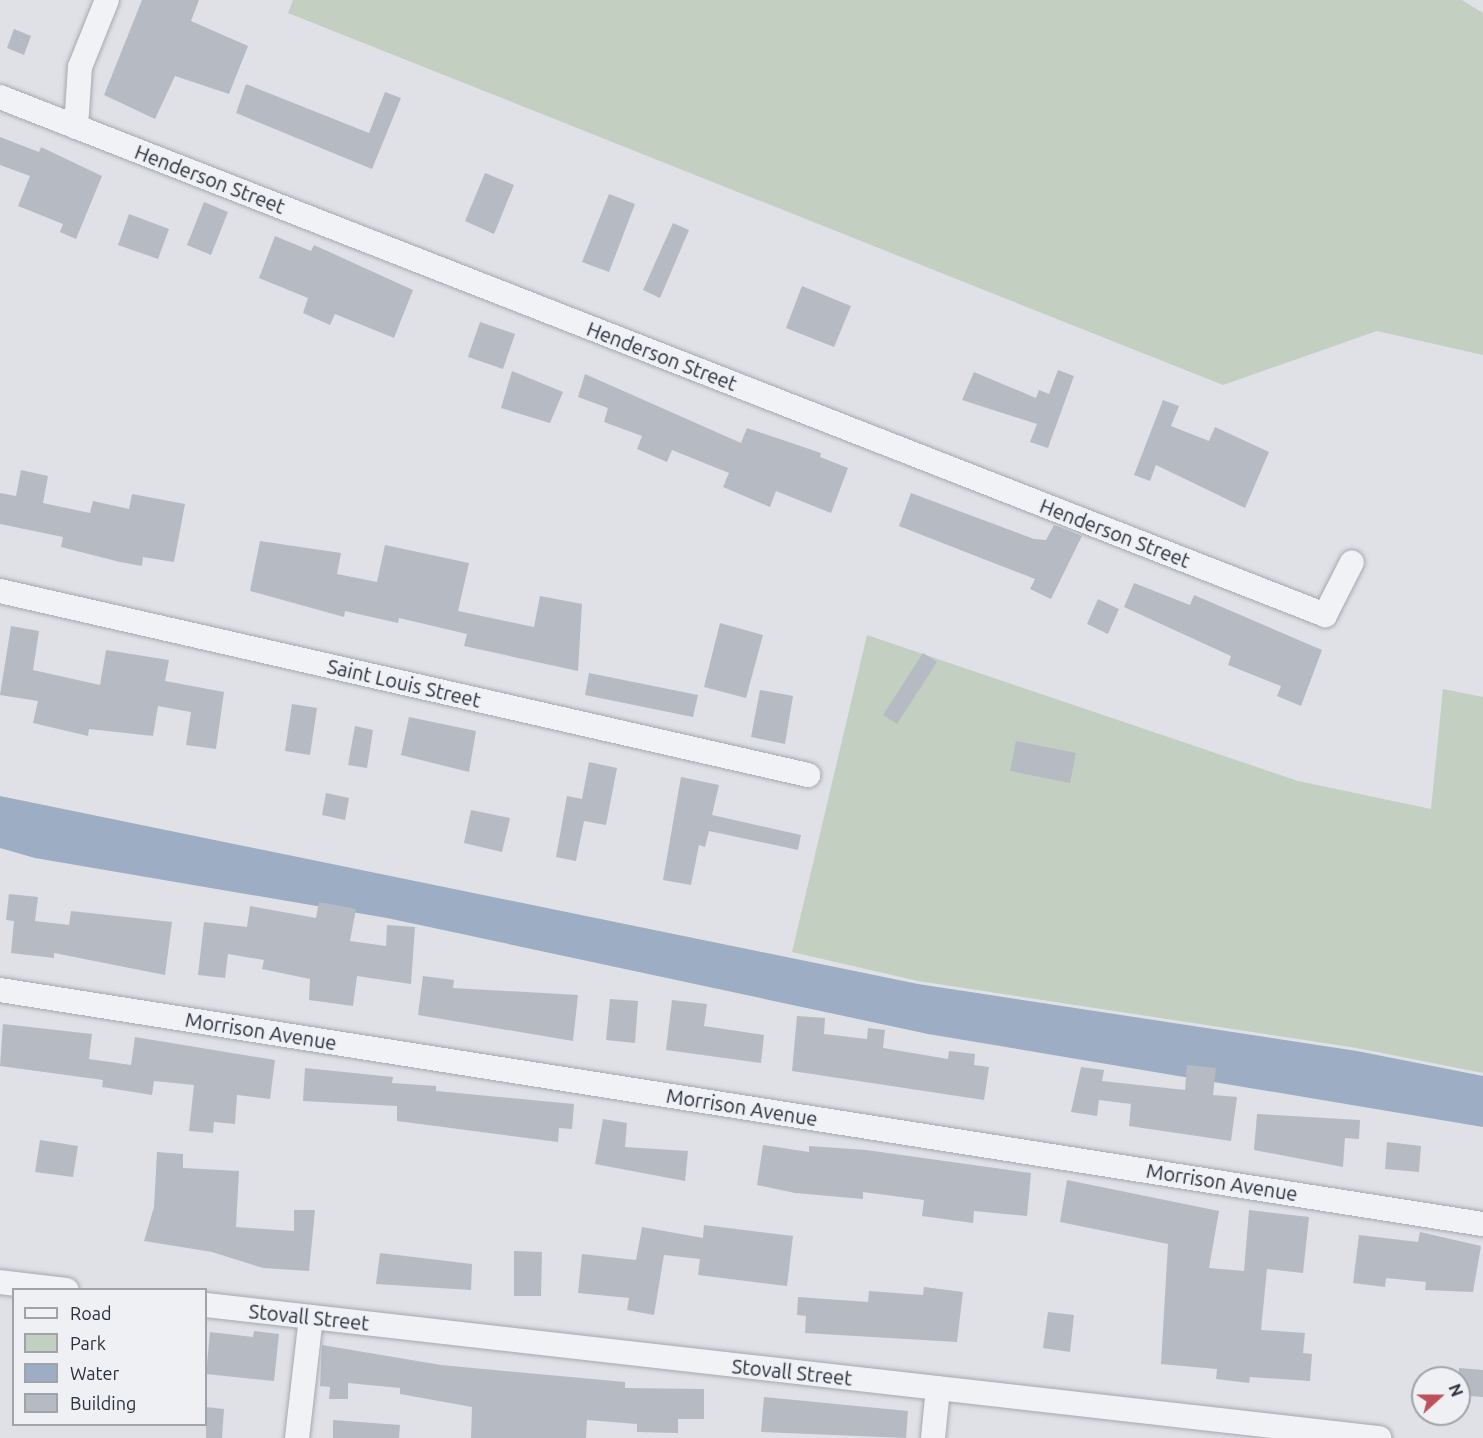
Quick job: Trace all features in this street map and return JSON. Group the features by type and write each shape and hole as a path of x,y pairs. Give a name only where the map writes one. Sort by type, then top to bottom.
{"street":[{"path":"76,127 80,67 107,0"},
{"name":"Henderson Street","path":"0,97 1325,615 1352,562"},
{"name":"Saint Louis Street","path":"0,591 808,775"},
{"name":"Morrison Avenue","path":"0,990 1483,1224"},
{"path":"0,1282 50,1288"},
{"name":"Stovall Street","path":"207,1305 1379,1438"},
{"path":"297,1438 311,1317"},
{"path":"933,1438 938,1388"}],"green space":[{"path":"293,0 1462,0 1483,13 1483,355 1377,331 1223,385 288,13"},
{"path":"867,635 1298,781 1431,809 1443,689 1483,697 1483,1073 1357,1048 918,981 792,952"}],"water":[{"path":"0,796 918,984 1357,1051 1483,1076 1483,1127 928,1034 387,918 35,858 0,848"}],"building":[{"path":"142,0 199,0 191,21 248,46 229,94 175,76 155,119 104,95"},
{"path":"14,29 31,36 24,55 7,48"},
{"path":"246,84 369,133 385,92 401,98 372,169 236,113"},
{"path":"0,137 39,152 41,147 102,176 76,239 60,232 63,224 18,206 30,176 0,165"},
{"path":"485,173 514,185 494,234 465,221"},
{"path":"609,194 635,204 609,272 582,262"},
{"path":"204,202 228,212 211,255 187,245"},
{"path":"129,214 169,229 158,259 118,245"},
{"path":"673,223 689,230 660,298 643,290"},
{"path":"275,236 311,251 314,245 413,290 394,338 335,314 330,325 303,313 308,298 259,278"},
{"path":"802,286 851,306 834,347 786,328"},
{"path":"480,322 515,334 503,369 468,357"},
{"path":"1058,370 1074,376 1048,448 1030,442 1037,424 962,400 974,372 1036,398 1039,390 1049,394"},
{"path":"512,371 563,392 550,423 501,408"},
{"path":"585,374 741,443 747,428 821,453 820,457 848,468 831,513 776,491 770,507 723,487 729,473 672,450 667,462 637,449 642,436 604,422 608,408 578,397"},
{"path":"1163,400 1179,406 1171,426 1209,441 1215,427 1269,452 1245,508 1156,465 1150,481 1134,475"},
{"path":"21,470 48,476 43,503 90,513 93,501 129,509 132,494 185,504 174,562 143,557 142,566 120,562 61,547 63,537 0,524 0,493 16,496"},
{"path":"911,493 1034,539 1046,540 1054,525 1082,536 1051,599 1030,589 1035,579 899,526"},
{"path":"260,541 341,553 337,574 377,582 385,545 469,563 458,611 534,627 540,596 582,604 578,671 464,646 467,634 399,618 398,623 345,611 344,617 250,591"},
{"path":"1134,583 1190,605 1194,595 1322,650 1301,706 1277,696 1281,686 1228,665 1231,656 1124,607"},
{"path":"1098,599 1119,609 1108,634 1087,624"},
{"path":"720,623 763,635 746,698 704,687"},
{"path":"11,626 39,631 33,670 100,685 106,650 169,660 165,681 224,692 216,749 186,745 191,712 158,706 153,736 89,729 88,736 33,723 38,701 0,695"},
{"path":"923,653 937,662 897,724 883,715"},
{"path":"589,673 698,695 693,717 585,695"},
{"path":"760,690 793,696 785,744 751,737"},
{"path":"292,704 317,708 310,755 285,751"},
{"path":"409,717 476,731 469,772 401,755"},
{"path":"355,726 373,730 367,768 348,765"},
{"path":"1016,741 1076,753 1070,783 1010,771"},
{"path":"589,762 617,768 606,825 584,821 576,861 556,857 567,796 582,799"},
{"path":"681,777 719,785 712,815 801,835 798,850 709,831 705,847 699,845 691,885 663,880"},
{"path":"326,793 349,798 345,820 322,815"},
{"path":"471,810 510,818 502,852 464,843"},
{"path":"9,894 38,897 35,921 69,925 71,911 172,922 165,975 54,953 54,958 11,953 14,921 6,920"},
{"path":"319,902 356,909 350,941 386,946 387,925 415,927 411,984 357,976 353,1006 309,1000 310,979 262,969 264,960 228,954 225,978 198,975 204,922 247,927 250,906 316,918"},
{"path":"423,976 454,980 453,988 578,995 573,1041 418,1015"},
{"path":"610,999 638,1001 635,1043 606,1040"},
{"path":"672,1000 707,1004 704,1026 764,1035 761,1063 666,1050"},
{"path":"797,1016 825,1018 824,1034 867,1039 868,1028 885,1030 883,1048 948,1059 949,1051 975,1054 974,1065 989,1067 984,1100 792,1071"},
{"path":"3,1024 92,1034 89,1059 131,1065 135,1037 275,1060 270,1099 237,1095 235,1124 214,1122 213,1133 189,1131 194,1085 154,1081 152,1095 102,1087 103,1080 0,1066"},
{"path":"1187,1065 1216,1068 1213,1095 1237,1097 1231,1141 1129,1126 1131,1104 1099,1100 1097,1116 1071,1112 1081,1067 1104,1070 1102,1081 1185,1090"},
{"path":"305,1068 393,1077 392,1083 436,1086 436,1091 574,1104 572,1129 559,1128 558,1142 397,1121 397,1106 303,1101"},
{"path":"1257,1114 1360,1120 1359,1139 1345,1138 1343,1167 1254,1150"},
{"path":"603,1119 627,1123 625,1147 688,1151 685,1181 595,1164"},
{"path":"40,1140 78,1146 73,1177 35,1172"},
{"path":"1387,1142 1421,1146 1419,1172 1385,1169"},
{"path":"763,1145 809,1152 809,1146 866,1150 1031,1173 1027,1216 974,1211 973,1223 922,1216 924,1200 863,1192 863,1199 795,1193 757,1185"},
{"path":"157,1152 183,1154 183,1168 239,1171 236,1227 294,1231 294,1210 315,1210 309,1271 263,1268 212,1252 144,1241 154,1207"},
{"path":"1067,1180 1219,1211 1209,1268 1244,1271 1249,1210 1309,1217 1303,1273 1267,1269 1261,1330 1305,1333 1303,1353 1312,1354 1310,1381 1250,1377 1249,1383 1216,1379 1217,1369 1161,1364 1168,1244 1060,1222"},
{"path":"704,1225 793,1236 787,1286 698,1275 700,1259 664,1255 654,1315 627,1310 629,1298 578,1293 582,1254 636,1260 642,1227 703,1238"},
{"path":"1420,1232 1481,1246 1473,1292 1425,1290 1426,1282 1386,1278 1385,1287 1353,1283 1359,1235 1418,1242"},
{"path":"514,1251 542,1252 541,1296 514,1296"},
{"path":"380,1253 472,1264 471,1290 376,1284"},
{"path":"924,1287 963,1292 957,1342 805,1333 806,1316 797,1315 798,1297 868,1302 869,1291 923,1295"},
{"path":"1048,1312 1074,1315 1070,1352 1043,1348"},
{"path":"254,1331 279,1334 274,1381 207,1374 210,1332 253,1337"},
{"path":"322,1345 441,1365 625,1382 625,1388 704,1389 704,1419 678,1419 678,1433 637,1432 637,1424 587,1420 586,1438 471,1438 472,1407 400,1394 400,1388 348,1383 348,1399 329,1399 330,1387 320,1386"},
{"path":"1471,1369 1483,1370 1483,1397 1471,1396"},
{"path":"764,1397 908,1411 906,1438 761,1432"},
{"path":"207,1407 224,1409 222,1438 206,1438"},
{"path":"333,1420 400,1425 399,1438 333,1438"}]}
